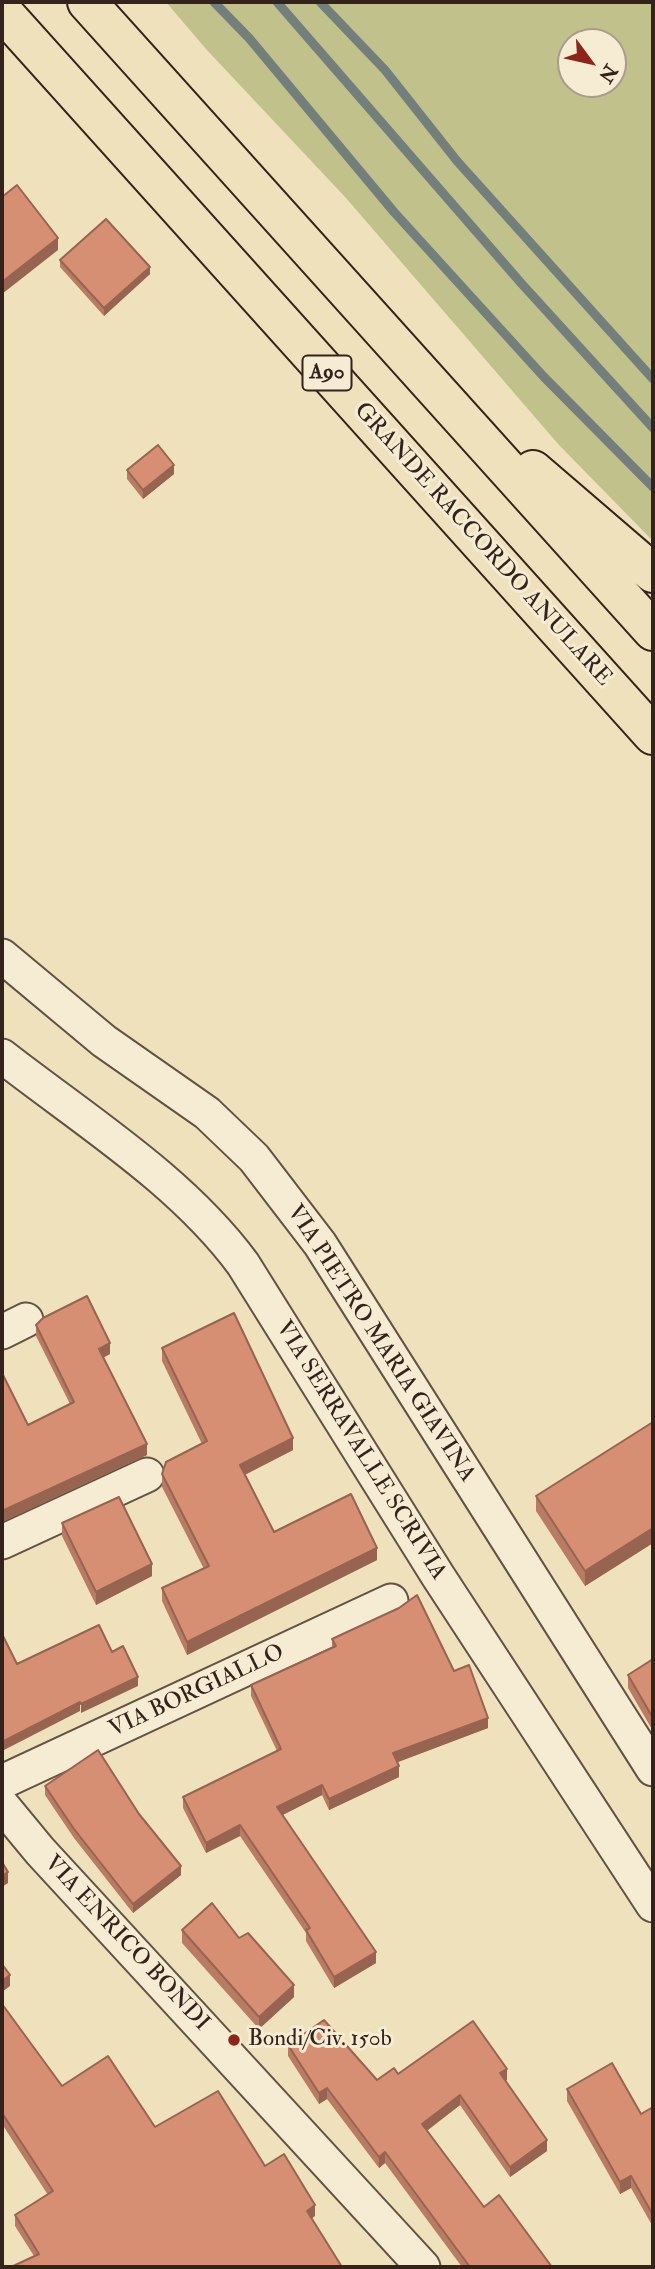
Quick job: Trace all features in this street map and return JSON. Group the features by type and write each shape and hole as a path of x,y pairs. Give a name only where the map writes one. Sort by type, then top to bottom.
{"highway":[{"path":"87,2 653,631"},
{"name":"GRANDE RACCORDO ANULARE","path":"2,11 653,735"},
{"path":"472,429 562,492 653,573"}],"street":[{"name":"VIA PIETRO MARIA GIAVINA","path":"2,957 104,1041 207,1112 254,1158 320,1244 653,1769"},
{"name":"VIA SERRAVALLE SCRIVIA","path":"2,1056 162,1180 224,1238 243,1264 453,1599 653,1905"},
{"path":"2,1542 147,1475"},
{"name":"VIA BORGIALLO","path":"2,1782 391,1601"},
{"name":"VIA ENRICO BONDI","path":"2,1805 40,1851 423,2267"}],"green space":[{"path":"166,2 653,2 653,541 559,445 346,198 206,49"}],"building":[{"path":"17,185 58,238 2,282 2,197"},
{"path":"106,219 150,267 104,308 60,260"},
{"path":"158,445 174,465 143,490 127,470"},
{"path":"87,1296 110,1343 99,1349 147,1444 2,1511 2,1373 28,1425 74,1402 36,1325 43,1318"},
{"path":"234,1313 293,1438 240,1465 274,1532 351,1494 377,1548 187,1642 162,1588 209,1566 162,1474 166,1462 207,1441 162,1348"},
{"path":"653,1422 653,1528 585,1571 536,1496"},
{"path":"119,1497 152,1564 96,1592 62,1523"},
{"path":"417,1595 454,1671 469,1665 488,1718 393,1753 399,1766 329,1799 322,1785 277,1807 376,1952 334,1977 306,1930 310,1928 240,1825 206,1843 183,1797 281,1749 251,1685 336,1646 332,1639 399,1608"},
{"path":"99,1625 112,1652 123,1646 138,1677 81,1704 80,1702 2,1742 2,1634 17,1664"},
{"path":"653,1659 653,1718 628,1675"},
{"path":"98,1750 139,1814 181,1866 133,1904 74,1829 45,1786"},
{"path":"2,1862 8,1872 2,1876"},
{"path":"212,1903 239,1938 248,1933 294,1985 259,2017 182,1930"},
{"path":"2,1964 10,1975 2,1981"},
{"path":"2,2004 62,2086 108,2056 155,2127 218,2091 265,2166 284,2154 315,2205 307,2211 342,2267 11,2267 39,2254 15,2215 53,2191 2,2113"},
{"path":"324,2020 377,2080 394,2068 398,2074 473,2021 507,2069 500,2073 547,2140 510,2167 460,2095 422,2124 484,2207 499,2195 552,2267 470,2267 385,2152 379,2157 327,2088 319,2093 288,2045"},
{"path":"612,2063 641,2114 653,2107 653,2215 631,2176 620,2182 567,2089"}],"waterway":[{"path":"214,2 249,38 394,212 544,377 653,487"},
{"path":"277,2 521,283 653,428"},
{"path":"320,2 385,70 457,161 653,379"}],"place":[{"name":"Bondi/Civ. 150b","path":"234,2040"}]}
